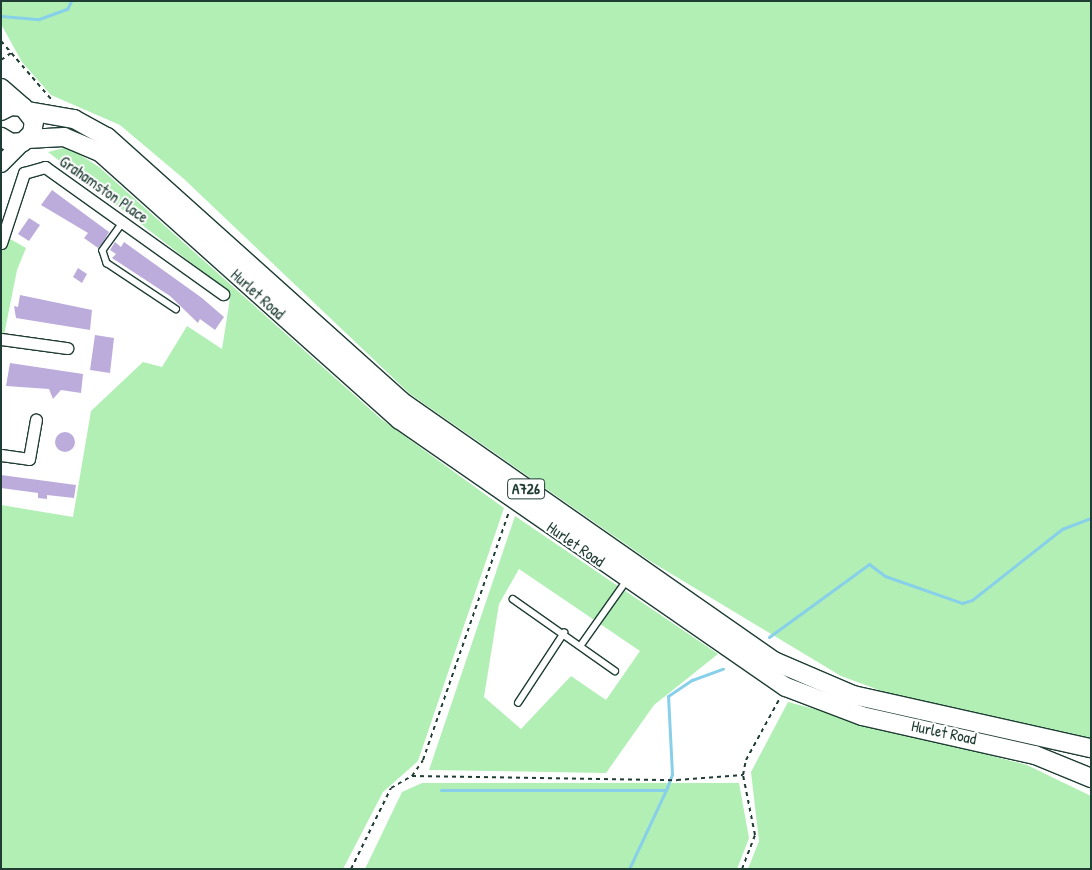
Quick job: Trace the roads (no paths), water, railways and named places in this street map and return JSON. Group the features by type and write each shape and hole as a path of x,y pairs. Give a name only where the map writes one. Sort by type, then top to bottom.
{"main road":[{"path":"1,88 26,109 34,128 1,164"},
{"path":"1,112 11,106 26,109"},
{"name":"Hurlet Road","path":"26,109 74,119 107,137 401,401 774,661 853,695 1091,748"},
{"name":"Hurlet Road","path":"1,137 11,143 64,137 100,152 374,399 626,580 786,688 862,716 1035,755 1091,778"}],"street":[{"name":"Grahamston Place","path":"1,243 18,187 32,168 45,167 58,174 223,294"},
{"path":"1,339 67,348"},
{"path":"1,455 29,459 36,420"}],"lane":[{"path":"124,222 102,251 107,262 176,309"},
{"path":"581,645 626,580"},
{"path":"514,599 615,671"},
{"path":"518,703 564,634"}],"waterway":[{"path":"1,16 39,19 67,9 71,1"},
{"path":"769,637 869,564 885,576 962,603 972,600 1062,529 1091,518"},
{"path":"441,790 666,790 672,774 668,696 692,680 723,669"},
{"path":"629,869 666,790"}]}
